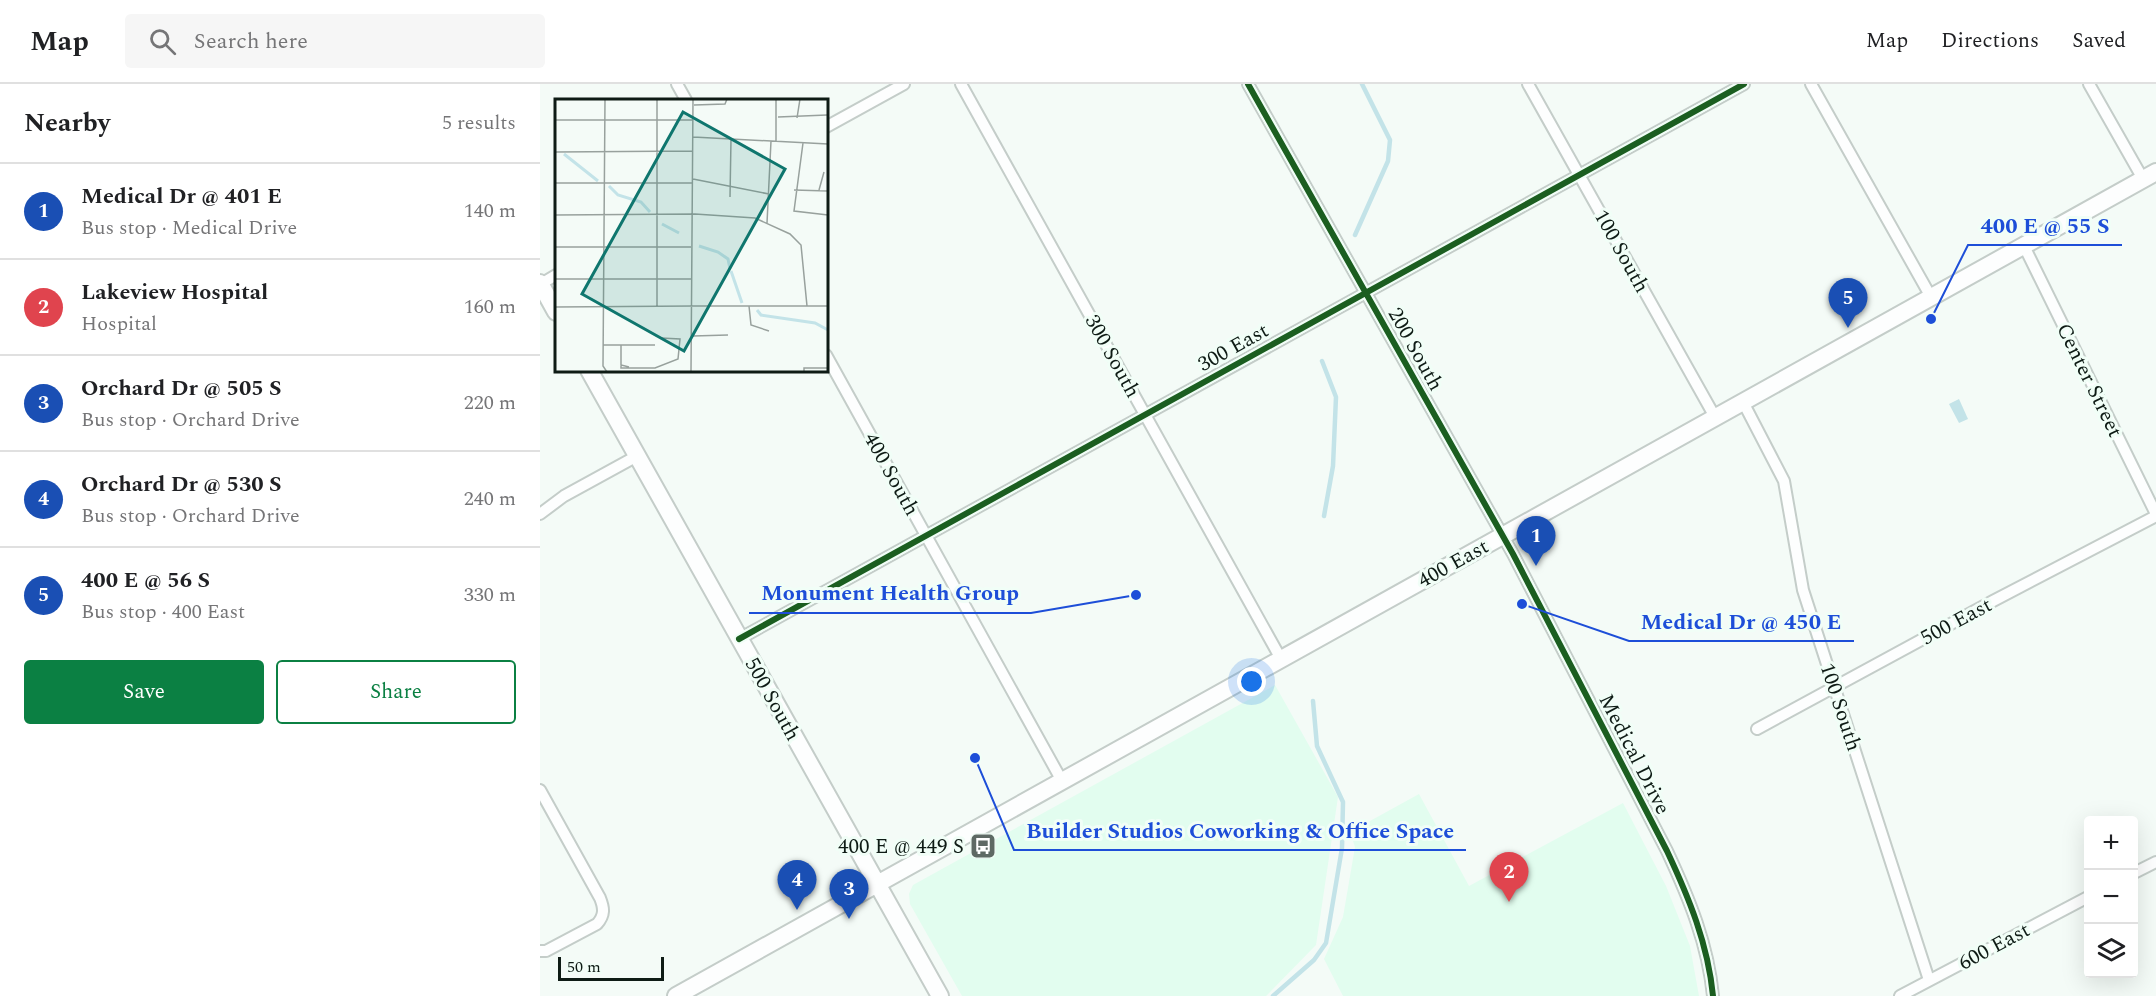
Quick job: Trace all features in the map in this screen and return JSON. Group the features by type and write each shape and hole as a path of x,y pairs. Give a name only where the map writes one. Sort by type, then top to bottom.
{"main road":[{"name":"400 East","path":"676,996 2149,176"},
{"path":"540,284 555,310"},
{"name":"500 South","path":"590,372 940,996"}],"street":[{"path":"677,84 685,99"},
{"path":"828,126 904,84"},
{"name":"300 South","path":"961,84 1281,659"},
{"name":"200 South","path":"1248,84 1503,536"},
{"name":"100 South","path":"1528,84 1715,417"},
{"name":"300 East","path":"739,639 1744,84"},
{"path":"1811,84 1931,297"},
{"path":"2089,84 2149,176"},
{"name":"Center Street","path":"2024,246 2156,515"},
{"path":"540,284 555,276"},
{"name":"400 South","path":"828,359 1062,781"},
{"name":"100 South","path":"1743,402 1784,481 1800,578 1929,981"},
{"path":"540,514 564,496 637,456"},
{"name":"500 East","path":"1757,729 2156,515"},
{"name":"Medical Drive","path":"1503,536 1682,883 1701,933 1713,996"},
{"path":"540,790 600,898 603,911 602,918 597,924 546,951 540,951"},
{"path":"2138,871 2156,862"},
{"name":"600 East","path":"1900,996 2084,899"}],"shaded area":[{"path":"1275,685 1338,797 1316,945 1266,996 962,996 910,904 909,894 913,885"},
{"path":"1419,794 1469,886 1623,803 1666,886 1690,946 1699,996 1343,996 1324,959 1343,917 1355,847 1350,832"}],"water":[{"path":"1959,399 1968,419 1959,423 1949,404"}],"waterway":[{"path":"1355,235 1388,161 1390,140 1362,84"},
{"path":"1322,361 1336,397 1333,466 1324,516"},
{"path":"1273,996 1314,960 1326,943 1342,848 1343,802 1317,746 1313,701"}],"cycle path":[{"path":"1248,84 1513,554 1667,851 1683,886 1702,940 1713,996"},
{"path":"739,639 1744,84"}],"place":[{"name":"400 E @ 55 S","path":"1931,319"},
{"name":"400 E @ 56 S","path":"1848,328"},
{"name":"Medical Dr @ 401 E","path":"1536,566"},
{"name":"Monument Health Group","path":"1136,595"},
{"name":"Medical Dr @ 450 E","path":"1522,604"},
{"name":"Builder Studios Coworking & Office Space","path":"975,758"},
{"name":"400 E @ 449 S","path":"983,846"},
{"name":"Lakeview Hospital","path":"1509,902"},
{"name":"Orchard Dr @ 530 S","path":"797,910"},
{"name":"Orchard Dr @ 505 S","path":"849,919"}]}
